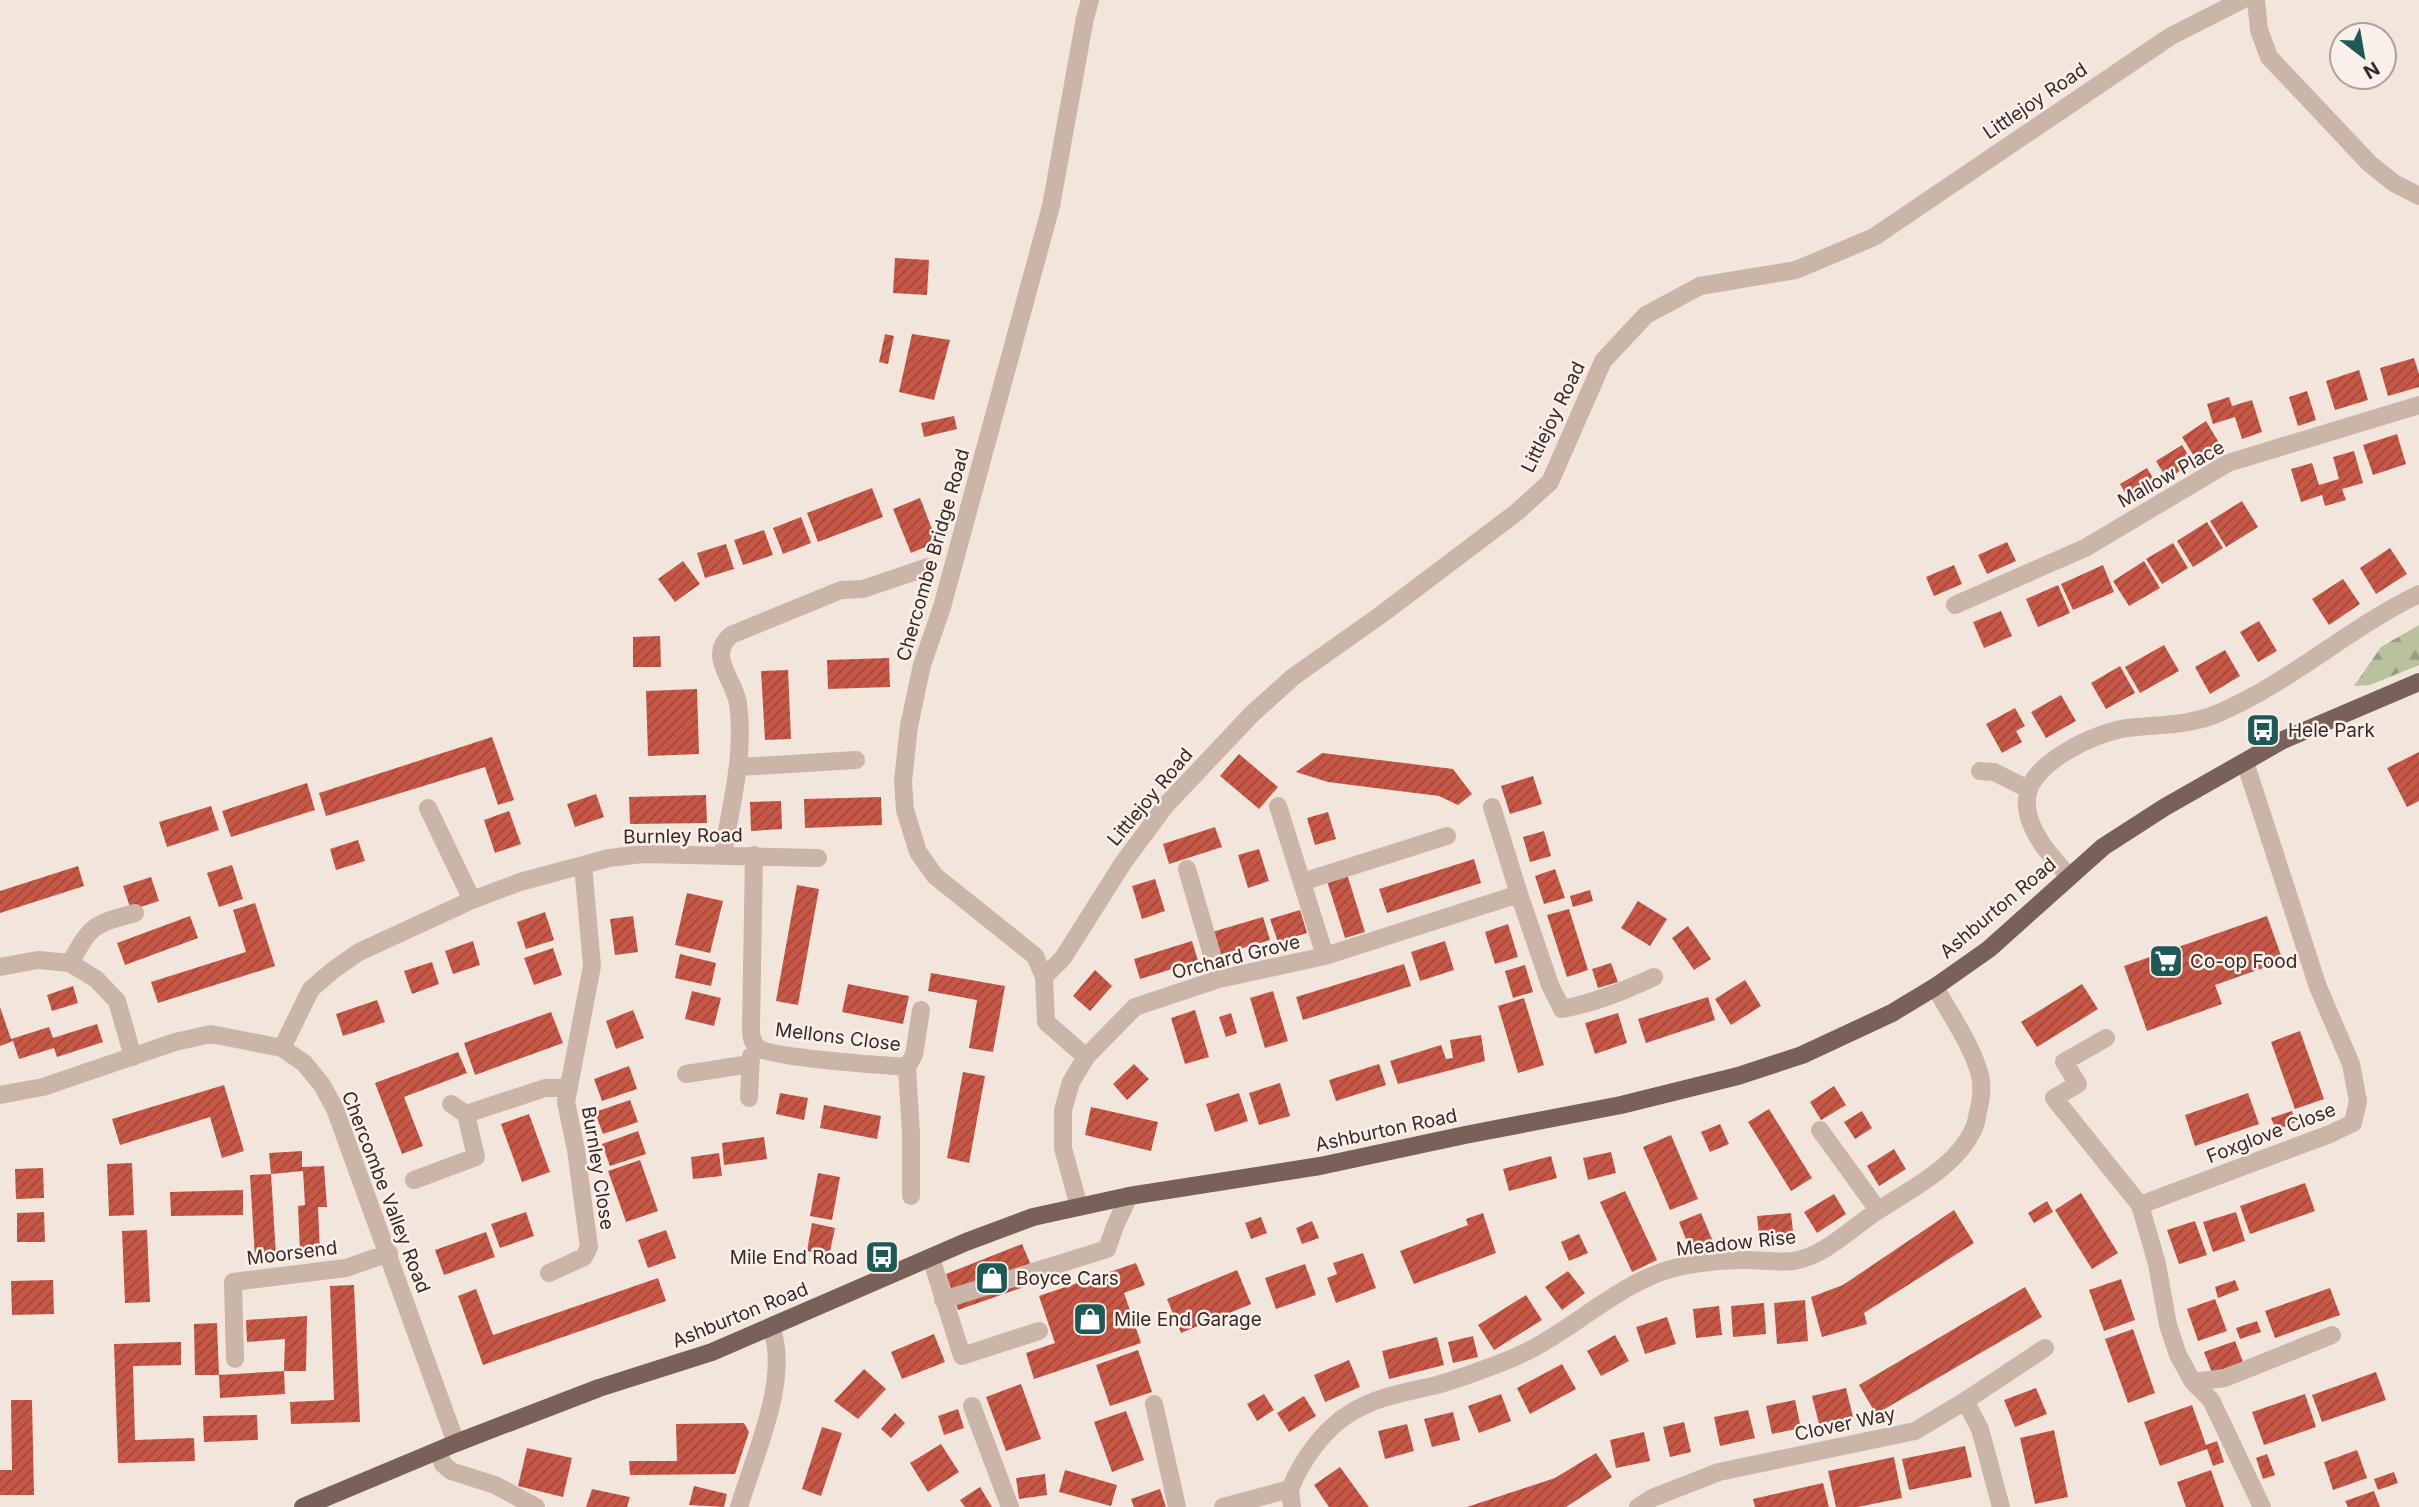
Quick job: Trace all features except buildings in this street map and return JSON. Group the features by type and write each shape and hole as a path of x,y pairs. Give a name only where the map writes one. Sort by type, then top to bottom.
{"main road":[{"name":"Ashburton Road","path":"303,1507 456,1443 599,1388 712,1352 1003,1227 1033,1217 1129,1196 1320,1166 1621,1105 1738,1076 1802,1055 1880,1019 1935,987 1989,948 2113,840 2165,807 2283,740 2419,681"}],"street":[{"name":"Chercombe Bridge Road","path":"1044,977 1035,956 935,876 918,852 905,810 903,781 909,726 922,665 946,594 1051,206 1090,0"},
{"name":"Littlejoy Road","path":"1044,977 1063,958 1123,863 1166,805 1252,714 1293,677 1507,520 1550,482 1603,361 1646,316 1700,286 1796,270 1874,237 2171,36 2242,0"},
{"path":"2256,0 2259,30 2269,57 2370,164 2394,183 2419,196"},
{"name":"Mallow Place","path":"1955,605 2085,548 2228,463 2419,405"},
{"path":"723,855 740,767 737,702 719,655 721,644 731,635 841,590 863,589 928,566"},
{"path":"2069,876 2043,845 2031,822 2026,800 2028,789 2052,761 2092,738 2126,728 2167,726 2222,712 2265,689 2375,618 2419,594"},
{"path":"740,767 856,760"},
{"name":"Foxglove Close","path":"2140,1205 2353,1123 2358,1101 2351,1064 2318,986 2245,762"},
{"path":"1980,771 1994,772 2028,789"},
{"name":"Orchard Grove","path":"1278,806 1325,956"},
{"path":"1492,807 1550,985 1562,1009 1583,1006 1617,994 1654,976"},
{"path":"428,808 472,900"},
{"path":"1302,882 1447,836"},
{"name":"Burnley Road","path":"282,1048 311,989 359,952 472,900 520,882 583,865 643,854 818,858"},
{"name":"Mellons Close","path":"749,1098 754,855"},
{"name":"Burnley Close","path":"550,1273 584,1257 589,1247 576,1150 566,1102 592,966 583,865"},
{"path":"1187,869 1219,979"},
{"name":"Orchard Grove","path":"1079,1207 1063,1148 1063,1110 1071,1082 1086,1057 1135,1007 1219,979 1325,956 1519,894"},
{"path":"70,963 87,933 100,923 135,912"},
{"path":"0,967 38,960 70,963 96,979 117,1001 133,1057"},
{"path":"1044,977 1046,1023 1086,1057"},
{"name":"Meadow Rise","path":"1291,1498 1298,1469 1321,1440 1349,1413 1378,1399 1440,1384 1525,1353 1569,1327 1616,1294 1682,1266 1741,1260 1794,1261 1815,1253 1949,1163 1974,1129 1982,1093 1972,1053 1935,987"},
{"name":"Mellons Close","path":"752,1040 758,1048 771,1052 908,1068 914,1055 921,1010"},
{"name":"Chercombe Valley Road","path":"0,1095 43,1087 175,1042 211,1034 282,1048 304,1063 322,1085 335,1109 456,1443"},
{"path":"2106,1038 2064,1062 2078,1084 2054,1098 2140,1205 2157,1264 2168,1325 2178,1355 2193,1382 2211,1400 2262,1507"},
{"path":"686,1074 750,1065"},
{"path":"908,1068 911,1196"},
{"name":"Burnley Close","path":"414,1180 476,1157 458,1109 545,1088 569,1088"},
{"path":"1821,1130 1878,1210"},
{"path":"943,1300 1107,1249 1129,1196"},
{"name":"Moorsend","path":"234,1359 233,1282 346,1268 389,1253"},
{"path":"931,1258 962,1356 1039,1331"},
{"path":"738,1507 773,1401 778,1370 776,1339 771,1327"},
{"path":"2193,1382 2225,1378 2332,1335"},
{"name":"Clover Way","path":"1638,1507 1652,1498 1718,1472 1915,1431 2045,1348"},
{"path":"1965,1401 1980,1429 2001,1507"},
{"path":"1154,1404 1177,1507"},
{"path":"972,1406 1010,1507"},
{"path":"438,1451 443,1464 451,1471 495,1485 536,1507"},
{"path":"1223,1507 1291,1498"}],"green space":[{"path":"2419,625 2419,665 2370,685 2354,686 2381,647"}],"place":[{"name":"Hele Park","path":"2263,730"},
{"name":"Co-op Food","path":"2166,961"},
{"name":"Mile End Road","path":"882,1257"},
{"name":"Boyce Cars","path":"992,1278"},
{"name":"Mile End Garage","path":"1090,1319"}]}
